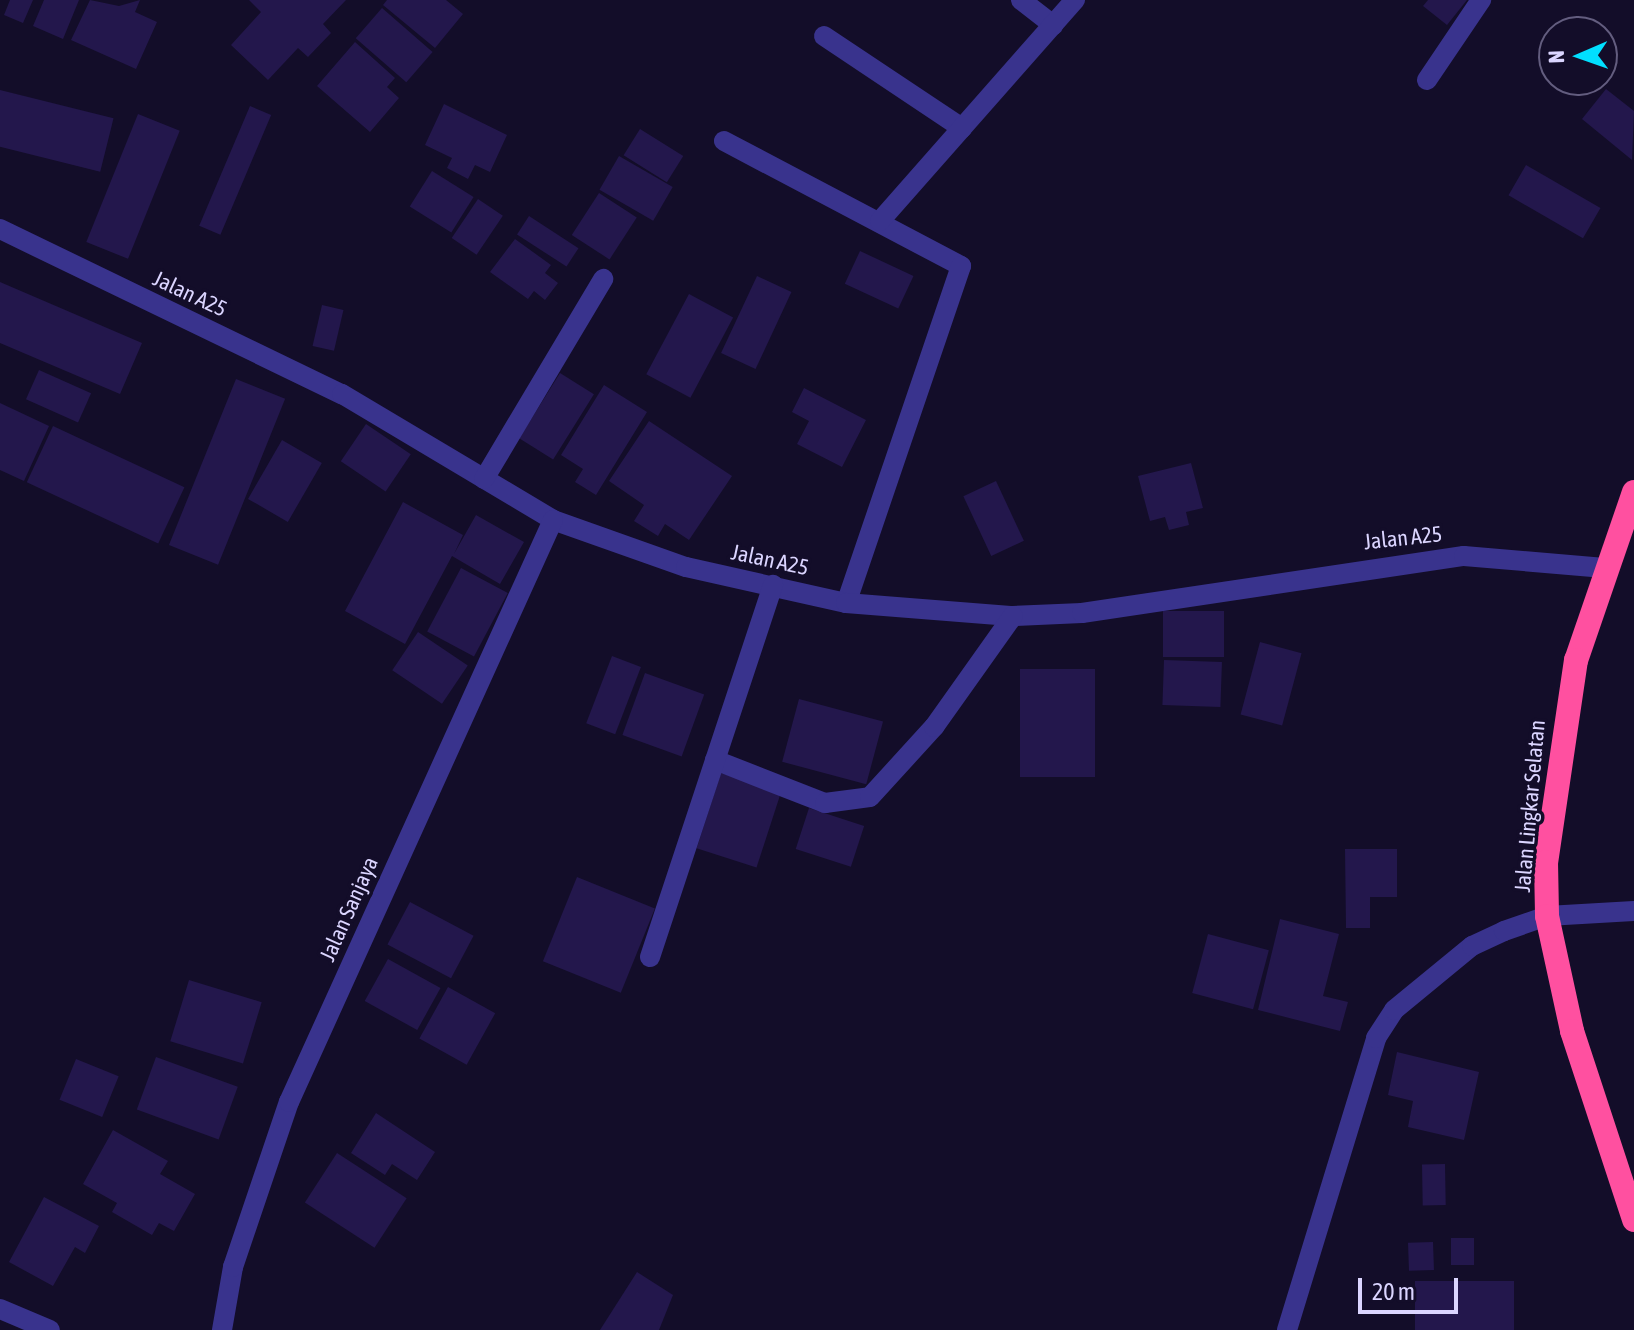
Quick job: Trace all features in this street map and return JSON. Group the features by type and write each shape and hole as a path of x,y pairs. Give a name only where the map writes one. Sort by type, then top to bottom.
{"highway":[{"name":"Jalan Lingkar Selatan","path":"1634,492 1604,568 1557,757 1547,916 1572,1031 1634,1220"}],"street":[{"path":"1021,0 1053,25"},
{"path":"880,221 1075,0"},
{"path":"1427,80 1481,0"},
{"path":"824,36 962,128"},
{"path":"724,141 961,266 846,603"},
{"name":"Jalan A25","path":"0,229 342,394 553,520 686,567 846,603 1013,616 1109,610 1464,556 1604,568"},
{"path":"484,479 603,279"},
{"name":"Jalan Sanjaya","path":"222,1330 233,1267 289,1102 553,520"},
{"path":"650,957 773,585"},
{"path":"715,760 825,803 870,797 934,727 1013,616"},
{"path":"1287,1330 1376,1038 1394,1010 1472,946 1547,916 1634,911"},
{"path":"0,1309 50,1330"}],"building":[{"path":"10,0 33,0 23,23 4,15"},
{"path":"44,0 79,0 63,39 33,26"},
{"path":"90,0 119,6 140,0 135,12 157,22 136,69 71,40"},
{"path":"249,0 346,0 323,24 331,33 308,57 298,48 268,80 231,45 261,12"},
{"path":"387,0 446,0 463,14 435,48 383,5"},
{"path":"1428,0 1467,0 1447,25 1423,6"},
{"path":"382,8 433,52 406,82 356,38"},
{"path":"355,42 395,78 387,87 399,98 370,132 317,86"},
{"path":"0,90 114,118 100,172 0,147"},
{"path":"1600,96 1615,96 1634,111 1632,160 1582,119"},
{"path":"444,104 507,135 490,172 475,165 468,179 447,168 452,158 425,145"},
{"path":"250,106 271,115 220,235 199,226"},
{"path":"138,114 180,131 128,259 86,242"},
{"path":"640,129 683,156 667,182 624,155"},
{"path":"619,156 673,187 653,221 600,190"},
{"path":"1526,165 1600,208 1583,238 1508,195"},
{"path":"432,171 474,197 451,233 410,207"},
{"path":"599,193 637,218 610,259 572,235"},
{"path":"478,199 503,216 477,255 452,238"},
{"path":"529,216 578,248 566,267 517,234"},
{"path":"515,239 551,265 545,273 558,283 545,300 534,291 528,299 490,272"},
{"path":"860,251 913,276 898,309 845,284"},
{"path":"757,276 791,292 756,369 721,353"},
{"path":"0,282 142,343 120,394 0,343"},
{"path":"689,294 733,317 690,398 646,374"},
{"path":"322,305 343,310 334,351 313,346"},
{"path":"39,370 91,393 78,422 26,399"},
{"path":"560,373 594,394 553,459 519,438"},
{"path":"236,379 285,399 218,565 169,545"},
{"path":"604,385 647,412 596,495 575,482 583,469 561,455"},
{"path":"804,388 866,420 842,467 797,444 809,421 792,412"},
{"path":"0,403 49,426 24,481 0,470"},
{"path":"649,421 732,476 689,540 665,524 658,536 634,521 644,505 609,481"},
{"path":"366,424 411,454 386,492 341,461"},
{"path":"53,426 184,487 158,543 27,482"},
{"path":"282,440 322,463 288,522 248,499"},
{"path":"1191,463 1203,508 1186,512 1189,525 1169,530 1165,517 1150,521 1138,476"},
{"path":"996,481 1024,541 991,556 963,496"},
{"path":"403,502 463,535 454,554 476,515 524,542 500,584 452,556 405,644 345,611"},
{"path":"461,568 508,593 474,656 427,632"},
{"path":"1163,611 1224,611 1224,657 1163,657"},
{"path":"418,632 468,666 442,704 392,670"},
{"path":"1260,642 1302,653 1282,726 1241,714"},
{"path":"612,656 641,667 615,734 586,723"},
{"path":"1164,660 1222,662 1220,707 1162,705"},
{"path":"1020,669 1095,669 1095,777 1020,777"},
{"path":"645,673 704,695 682,757 622,735"},
{"path":"799,699 883,722 866,784 782,762"},
{"path":"721,773 781,792 757,868 697,848"},
{"path":"809,808 864,826 851,867 796,849"},
{"path":"1345,849 1397,849 1397,897 1370,897 1370,928 1346,928"},
{"path":"577,877 655,908 621,993 543,961"},
{"path":"410,902 474,936 451,978 387,944"},
{"path":"1280,919 1339,934 1323,996 1348,1002 1340,1031 1258,1010"},
{"path":"1208,934 1269,950 1253,1009 1192,993"},
{"path":"388,959 440,988 417,1030 365,1001"},
{"path":"189,980 262,1002 243,1063 170,1041"},
{"path":"448,987 495,1013 467,1065 419,1039"},
{"path":"1397,1052 1479,1072 1464,1140 1408,1127 1413,1101 1388,1095"},
{"path":"156,1057 238,1087 219,1139 137,1110"},
{"path":"76,1059 119,1076 102,1117 60,1100"},
{"path":"376,1113 435,1152 417,1180 392,1164 385,1175 351,1153"},
{"path":"113,1130 168,1161 160,1174 195,1194 174,1231 159,1223 152,1235 112,1212 117,1203 83,1184"},
{"path":"337,1153 407,1198 374,1248 305,1202"},
{"path":"1422,1164 1445,1164 1446,1205 1423,1205"},
{"path":"44,1197 99,1226 85,1253 75,1247 53,1286 9,1262"},
{"path":"1451,1238 1474,1238 1474,1265 1451,1265"},
{"path":"1433,1242 1434,1270 1409,1271 1408,1243"},
{"path":"637,1272 673,1295 659,1330 600,1330"},
{"path":"1415,1281 1514,1281 1514,1330 1415,1330"}]}
